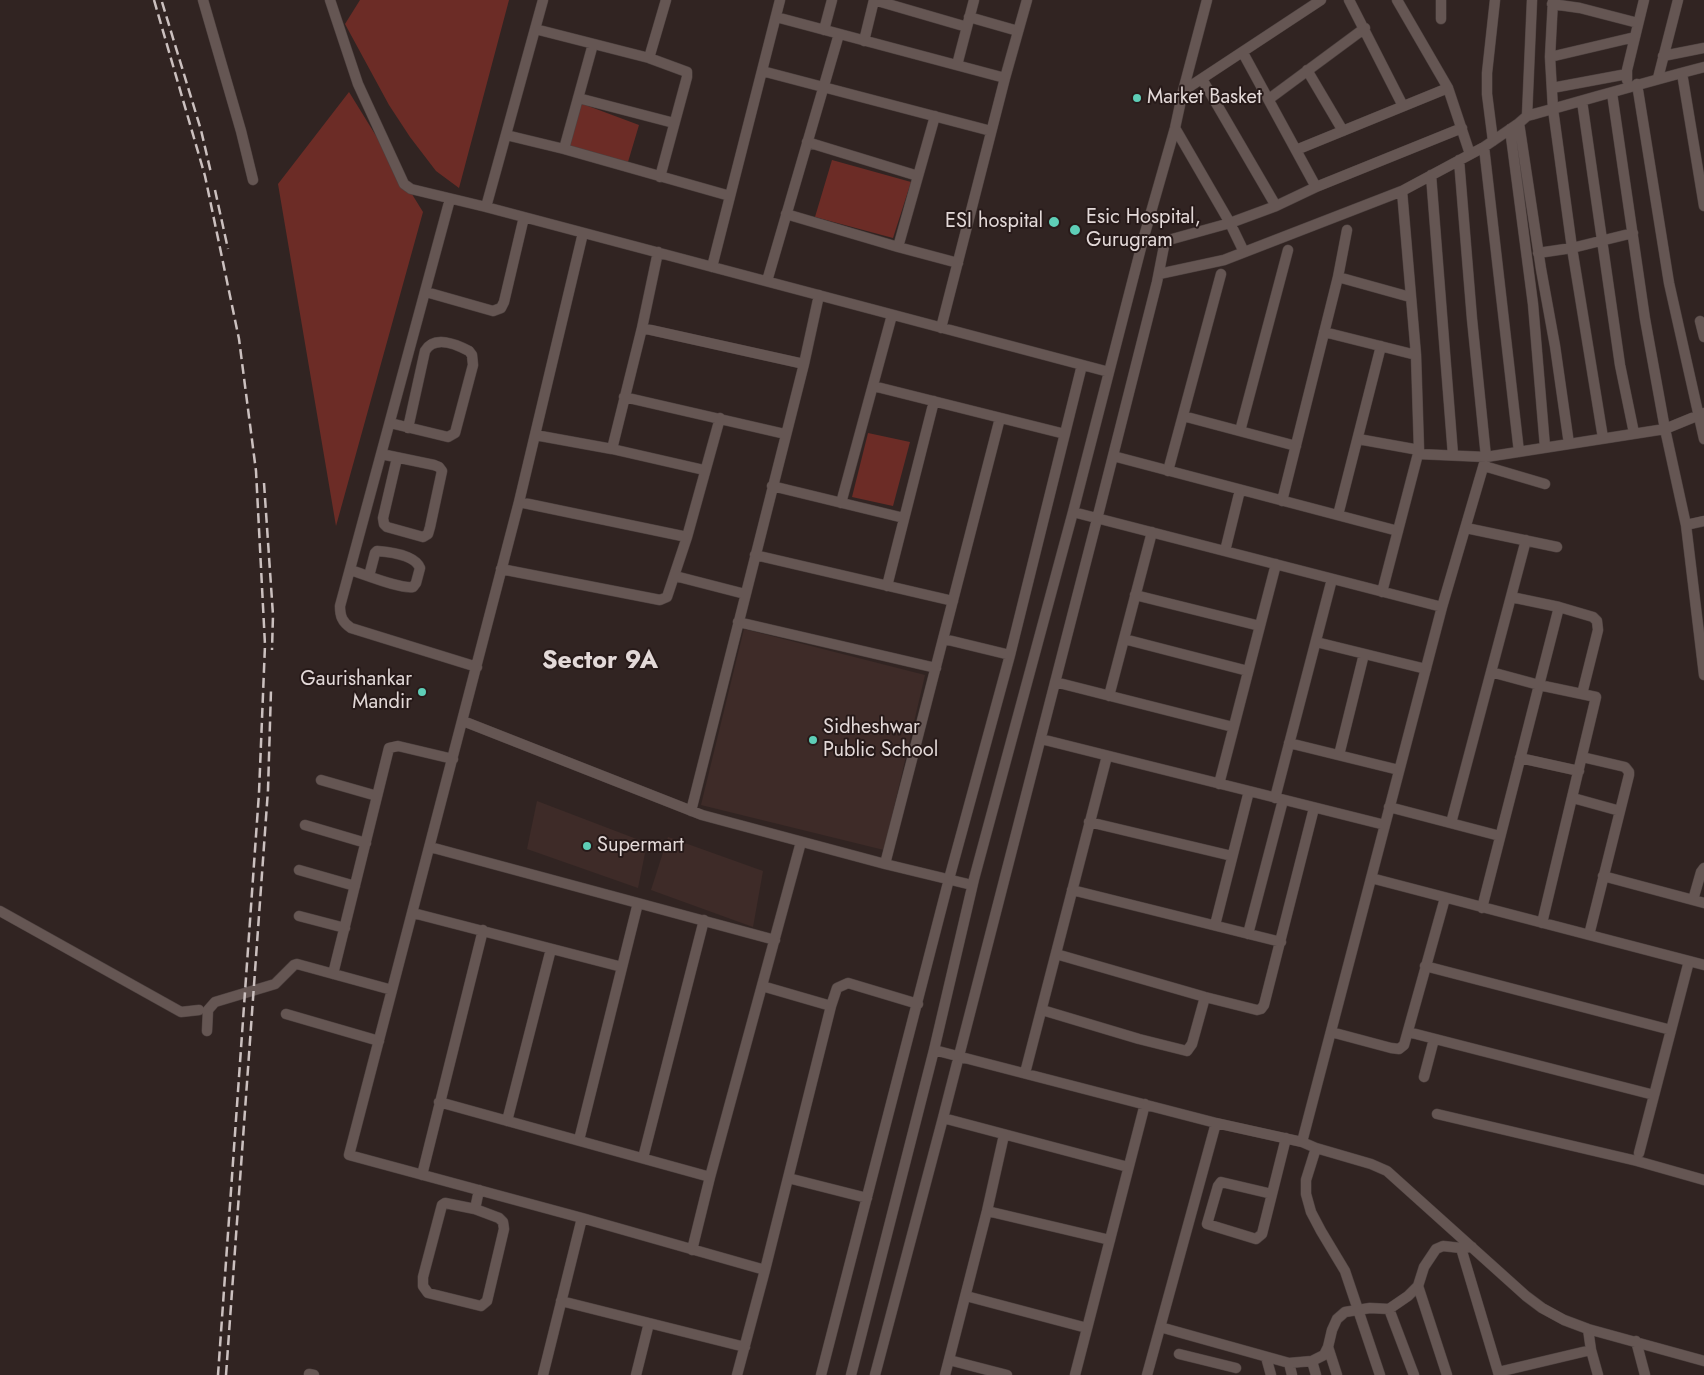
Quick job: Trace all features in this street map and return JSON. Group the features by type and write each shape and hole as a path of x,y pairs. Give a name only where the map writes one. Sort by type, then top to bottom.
{"street":[{"path":"202,0 253,180"},
{"path":"330,0 358,84 404,184 414,191 583,232 1109,372"},
{"path":"486,207 543,0"},
{"path":"649,58 666,0"},
{"path":"712,267 780,0"},
{"path":"824,30 832,0"},
{"path":"864,41 874,0 968,22 1018,31"},
{"path":"957,65 973,0"},
{"path":"941,328 991,131 1027,0"},
{"path":"851,1375 934,1050 972,885 1073,512 1143,240 1176,128 1183,91 1207,0"},
{"path":"1183,91 1321,0"},
{"path":"1349,0 1403,106"},
{"path":"1397,0 1448,88 1470,154"},
{"path":"1440,20 1441,0"},
{"path":"1493,140 1487,80 1495,0"},
{"path":"1528,116 1532,0"},
{"path":"1644,0 1627,74 1633,85 1669,283 1701,414 1704,439"},
{"path":"1658,78 1678,0"},
{"path":"1603,438 1572,248 1553,109 1550,57 1552,2 1638,23"},
{"path":"776,17 1005,78"},
{"path":"1268,99 1364,28"},
{"path":"535,29 649,58 687,72 660,177"},
{"path":"767,281 839,34"},
{"path":"1550,57 1635,37"},
{"path":"564,149 593,44"},
{"path":"1663,56 1704,48"},
{"path":"1243,52 1316,187"},
{"path":"1159,274 1224,260 1402,191 1484,147 1528,116 1658,78 1704,68"},
{"path":"1307,70 1343,131"},
{"path":"762,71 991,131"},
{"path":"1682,73 1704,206"},
{"path":"1552,88 1627,74"},
{"path":"1202,79 1276,206"},
{"path":"1296,150 1448,88"},
{"path":"1612,93 1645,319 1665,429 1699,584 1704,675"},
{"path":"578,98 674,123"},
{"path":"1582,101 1620,365 1634,433"},
{"path":"898,247 935,116"},
{"path":"1515,126 1555,346 1569,444"},
{"path":"1515,126 1545,447"},
{"path":"1176,128 1230,223 1244,252"},
{"path":"1143,240 1165,241 1230,223 1276,206 1316,187 1462,128"},
{"path":"506,135 564,149 730,196"},
{"path":"807,142 918,176"},
{"path":"1484,147 1519,452"},
{"path":"1302,1142 1442,608 1485,461 1459,160"},
{"path":"1431,175 1454,456"},
{"path":"1382,592 1418,452 1416,355 1402,191"},
{"path":"450,200 340,606 340,615 344,623 351,628 477,668"},
{"path":"786,214 898,247 958,262"},
{"path":"426,292 492,311 501,308 524,217"},
{"path":"1282,500 1338,276 1347,230"},
{"path":"583,232 536,435 477,668 349,1155 766,1270"},
{"path":"1538,253 1572,248 1633,234"},
{"path":"875,1375 1098,518 1159,274 1165,241"},
{"path":"1240,431 1288,250"},
{"path":"612,449 642,328 658,252"},
{"path":"1168,471 1221,274"},
{"path":"1338,276 1410,297"},
{"path":"691,811 804,364 819,295"},
{"path":"1533,304 1547,303"},
{"path":"841,502 892,315"},
{"path":"1700,320 1704,337"},
{"path":"642,328 804,364"},
{"path":"1324,332 1416,355"},
{"path":"390,423 408,428 448,437 455,433 473,365 472,356 469,351 439,341 428,346 408,428"},
{"path":"1338,515 1381,346"},
{"path":"821,1375 949,879 1010,655 1082,365"},
{"path":"874,386 1065,434"},
{"path":"624,397 785,434"},
{"path":"887,586 934,401"},
{"path":"1485,461 1545,447 1665,429 1701,414"},
{"path":"1183,416 1296,446"},
{"path":"502,569 660,600 667,597 676,576 720,418"},
{"path":"886,864 1000,418"},
{"path":"536,435 612,449 704,470"},
{"path":"1358,439 1418,452 1485,461 1546,484"},
{"path":"382,454 434,465 442,471 428,534 423,537 387,527 384,524 383,518 397,458"},
{"path":"1113,456 1398,531"},
{"path":"772,486 904,518"},
{"path":"1225,551 1240,490"},
{"path":"519,502 687,537"},
{"path":"1073,512 1442,608"},
{"path":"1686,526 1704,521"},
{"path":"1466,528 1557,547"},
{"path":"1109,696 1152,532"},
{"path":"1451,823 1526,540"},
{"path":"350,570 369,576 408,588 413,587 416,583 420,568 417,561 411,558 377,551 369,576"},
{"path":"755,555 953,601"},
{"path":"1219,784 1276,564"},
{"path":"676,576 745,594"},
{"path":"1248,934 1279,799 1289,743 1332,579"},
{"path":"1135,595 1260,626"},
{"path":"1512,597 1559,607 1593,617 1598,624 1598,630 1582,694"},
{"path":"1482,908 1559,607"},
{"path":"738,622 936,668"},
{"path":"1124,638 1248,671"},
{"path":"944,639 1010,655"},
{"path":"1316,642 1426,668"},
{"path":"1339,755 1364,654"},
{"path":"1491,672 1538,685 1596,697 1542,923"},
{"path":"1055,682 1233,727"},
{"path":"463,721 691,811 801,842 972,885"},
{"path":"1041,739 1385,825"},
{"path":"1289,743 1399,770"},
{"path":"333,974 356,886 387,752 393,746 453,759"},
{"path":"1025,1073 1107,756"},
{"path":"1582,757 1627,768 1629,775 1588,935"},
{"path":"1520,758 1579,771"},
{"path":"321,780 377,796"},
{"path":"1215,925 1249,791"},
{"path":"1573,798 1620,810"},
{"path":"1389,807 1500,836"},
{"path":"1056,954 1205,997 1257,1010 1261,1009 1264,1005 1281,942 1314,808"},
{"path":"1090,822 1232,856"},
{"path":"305,825 366,843"},
{"path":"692,1250 801,842"},
{"path":"430,847 775,940"},
{"path":"1693,900 1701,872 1704,868"},
{"path":"299,870 356,886"},
{"path":"1603,876 1704,903"},
{"path":"1371,878 1704,965"},
{"path":"1072,890 1281,942"},
{"path":"1331,1032 1399,1048 1404,1045 1445,898"},
{"path":"579,1140 638,903"},
{"path":"0,910 181,1012 194,1011"},
{"path":"413,913 622,967"},
{"path":"300,916 345,928"},
{"path":"643,1158 704,920"},
{"path":"422,1175 483,930"},
{"path":"507,1121 551,948"},
{"path":"1639,1153 1689,961"},
{"path":"207,1031 208,1010 215,1002 275,984 295,964 392,990"},
{"path":"1425,966 1671,1030"},
{"path":"737,1375 766,1270 837,988 848,983 918,1004"},
{"path":"762,986 832,1006"},
{"path":"1042,1010 1139,1039 1187,1051 1192,1044 1205,997"},
{"path":"286,1014 379,1041"},
{"path":"1408,1032 1654,1095"},
{"path":"1424,1078 1434,1039"},
{"path":"934,1050 1216,1123 1302,1142 1371,1164 1386,1171 1526,1296 1542,1308 1564,1320 1588,1329 1704,1360"},
{"path":"439,1102 710,1177"},
{"path":"1074,1375 1145,1104"},
{"path":"1437,1114 1637,1160 1704,1180"},
{"path":"943,1118 1128,1167"},
{"path":"1147,1375 1216,1123"},
{"path":"945,1375 987,1211 1004,1135"},
{"path":"1190,1219 1256,1239 1260,1237 1286,1138"},
{"path":"1316,1148 1306,1180 1306,1194 1314,1218 1345,1271 1380,1375"},
{"path":"788,1178 867,1198"},
{"path":"1208,1224 1218,1186 1221,1182 1272,1194"},
{"path":"474,1208 479,1190"},
{"path":"445,1203 474,1208 504,1222 487,1301 480,1306 428,1293 423,1286 423,1277 442,1205 445,1203"},
{"path":"987,1211 1110,1240"},
{"path":"543,1375 582,1218"},
{"path":"1160,1327 1289,1363 1312,1361 1324,1355 1337,1319 1345,1312 1359,1309 1389,1309 1408,1296 1418,1286 1424,1267 1436,1250 1443,1246 1472,1247"},
{"path":"1461,1248 1498,1374 1591,1350"},
{"path":"1418,1286 1447,1375"},
{"path":"966,1296 1087,1328"},
{"path":"561,1301 745,1347"},
{"path":"1389,1309 1414,1375"},
{"path":"636,1375 649,1323"},
{"path":"1588,1329 1591,1350 1598,1375"},
{"path":"1636,1341 1645,1375"},
{"path":"1328,1347 1337,1375"},
{"path":"1179,1354 1235,1372 1242,1350"},
{"path":"1266,1357 1271,1375"},
{"path":"949,1360 1007,1375"},
{"path":"1312,1361 1316,1375"},
{"path":"1289,1363 1292,1375"}],"shaded area":[{"path":"360,0 509,0 459,188 436,171 410,137 389,105 345,24"},
{"path":"349,92 423,212 336,526 278,184"},
{"path":"580,103 639,125 628,162 568,148"},
{"path":"832,160 911,182 893,238 815,217"},
{"path":"868,433 910,442 893,506 852,497"},
{"name":"Sidheshwar Public School","path":"744,629 925,675 884,850 701,805"},
{"name":"Supermart","path":"537,801 647,843 638,888 527,849"},
{"path":"668,837 763,871 753,927 651,890"}],"railway":[{"path":"154,0 205,176 239,339 256,471 265,645 259,793 218,1375"},
{"path":"162,2 201,130 211,173"},
{"path":"215,190 228,249"},
{"path":"264,483 273,615 272,650"},
{"path":"226,1375 268,790 271,690"}],"place":[{"name":"Market Basket","path":"1137,98"},
{"name":"ESI hospital","path":"1054,222"},
{"name":"Esic Hospital, Gurugram","path":"1075,230"},
{"name":"Gaurishankar Mandir","path":"422,692"},
{"name":"Sidheshwar Public School","path":"813,740"},
{"name":"Supermart","path":"587,846"}],"district":[{"name":"Sector 9A","path":"600,662"}]}
